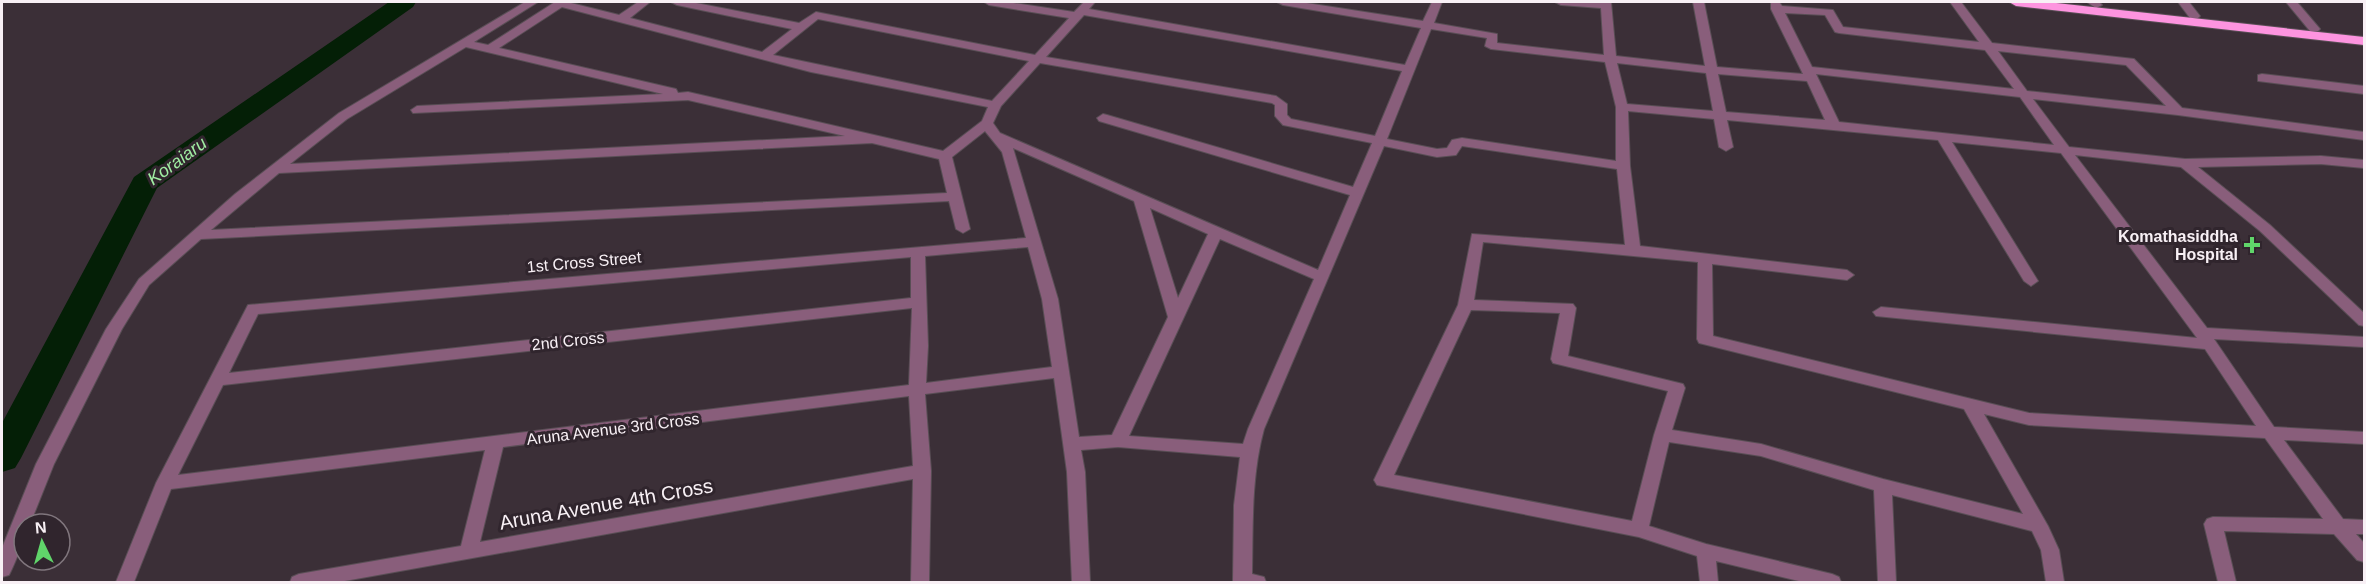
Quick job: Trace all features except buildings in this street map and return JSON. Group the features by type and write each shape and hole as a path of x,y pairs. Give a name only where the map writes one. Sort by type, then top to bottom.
{"highway":[{"path":"2016,2 2364,41"},
{"path":"2066,2 2095,3 2364,35"}],"street":[{"path":"2,570 45,464 114,329 144,282 275,169 343,116 532,2"},
{"path":"491,48 561,2 812,68 995,105"},
{"path":"621,19 645,2"},
{"path":"677,2 801,27"},
{"path":"989,2 1079,14 1410,69"},
{"path":"1081,582 1076,472 1050,299 1008,151 991,129 995,105 1090,2"},
{"path":"1283,2 1493,36 1491,46 1711,70 1810,74 2178,111 2364,136"},
{"path":"1247,582 1245,477 1248,451 1437,2"},
{"path":"1561,2 1606,3 1610,59 1622,107 1623,166 1633,250"},
{"path":"1699,2 1726,147"},
{"path":"1956,2 2205,339 2338,526 2364,555"},
{"path":"2184,2 2194,16"},
{"path":"2292,2 2314,29"},
{"path":"1776,5 1829,12 1839,30 2130,62 2178,111"},
{"path":"1776,5 1834,125"},
{"path":"764,56 816,15 1037,59 1276,100 1281,104 1281,116 1287,122 1437,153 1451,152 1457,143 1462,142 1623,166"},
{"path":"465,43 945,156 991,129"},
{"path":"2262,78 2364,90"},
{"path":"417,110 688,96"},
{"path":"1622,107 1834,125 2185,163 2330,160 2364,164"},
{"path":"1103,118 1358,193"},
{"path":"991,129 1140,198 1321,277"},
{"path":"1942,136 2031,281"},
{"path":"275,169 871,139"},
{"path":"945,156 963,229"},
{"path":"2185,163 2265,228 2364,321"},
{"path":"197,235 955,197"},
{"path":"1140,198 1176,317"},
{"path":"1118,441 1216,232"},
{"path":"1832,582 1706,551 1639,530 1383,480 1466,305 1477,237 1633,250 1847,275"},
{"name":"1st Cross Street","path":"217,380 253,309 1033,242"},
{"path":"918,251 917,390 922,471 920,582"},
{"path":"1705,259 1705,339 2030,419 2364,438"},
{"name":"2nd Cross","path":"217,380 919,302"},
{"path":"1466,305 1568,308 1559,359 1677,388 1662,435 1639,530"},
{"path":"1881,312 2205,339 2364,342"},
{"name":"Aruna Avenue 3rd Cross","path":"165,483 495,444 1060,372"},
{"path":"125,582 165,483 217,380"},
{"path":"1970,404 2039,526 2050,550 2055,582"},
{"path":"1662,435 1761,450 1883,486 2039,526"},
{"path":"1071,444 1118,441 1248,451"},
{"path":"469,551 495,444"},
{"name":"Aruna Avenue 4th Cross","path":"299,582 922,471"},
{"path":"1883,486 1887,582"},
{"path":"2227,582 2213,524 2364,527"},
{"path":"1706,551 1708,582"}],"waterway":[{"name":"Koraiaru","path":"2,458 145,183 404,2"}],"place":[{"name":"Komathasiddha Hospital","path":"2252,245"}]}
